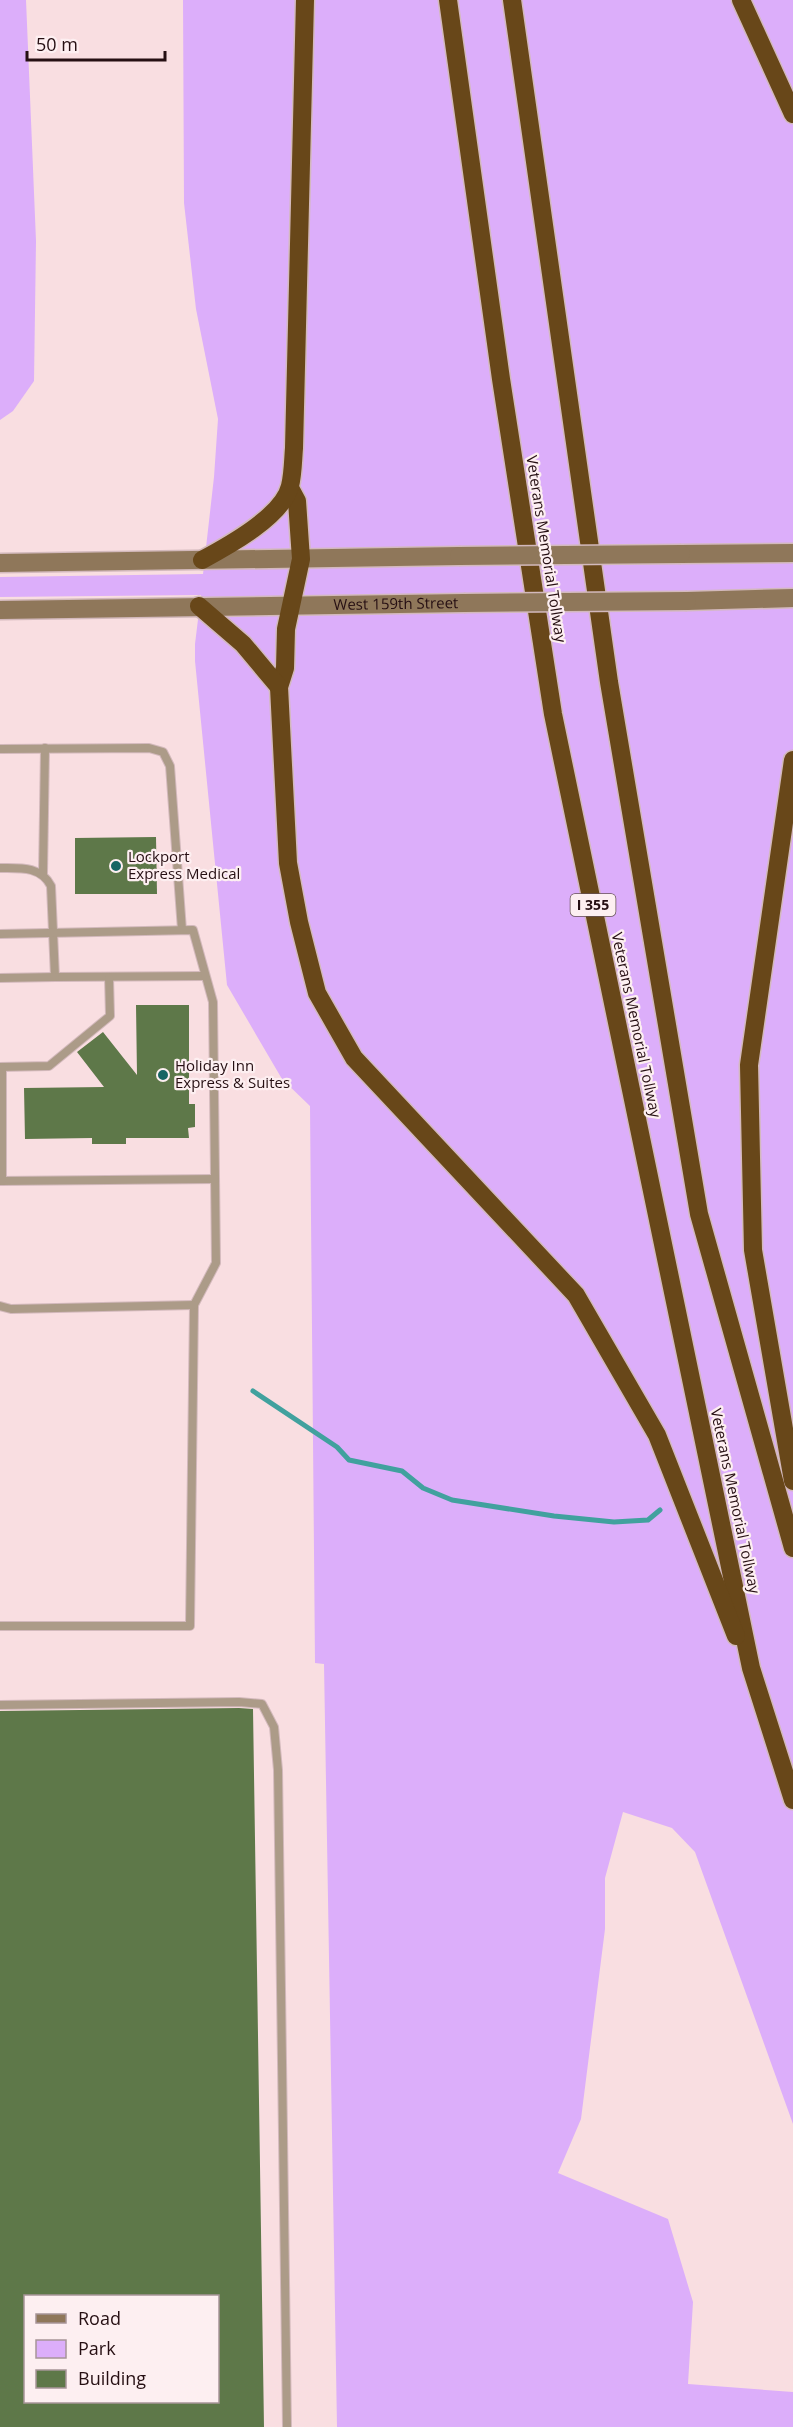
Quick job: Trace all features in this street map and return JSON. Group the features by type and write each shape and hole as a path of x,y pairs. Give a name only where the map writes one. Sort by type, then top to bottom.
{"highway":[{"path":"202,560 249,533 276,508 290,488 294,448 305,0"},
{"name":"Veterans Memorial Tollway","path":"448,0 501,379 553,714 751,1668 793,1800"},
{"name":"Veterans Memorial Tollway","path":"512,0 609,682 699,1214 793,1548"},
{"path":"741,0 793,114"},
{"path":"290,488 297,501 301,559 286,629 285,668 279,687 288,863 299,922 317,993 354,1058 576,1295 657,1435 764,1707"},
{"path":"199,606 243,644 279,687"},
{"path":"793,760 749,1065 753,1250 793,1481"}],"main road":[{"path":"0,563 793,553"},
{"name":"West 159th Street","path":"0,610 793,598"}],"lane":[{"path":"43,875 45,748"},
{"path":"0,750 149,748 163,752 170,766 182,930"},
{"path":"0,868 32,869 43,875 51,886 55,977"},
{"path":"0,934 193,930 213,1002 216,1263 194,1305 190,1626 0,1626"},
{"path":"109,976 110,1016 49,1066 1,1067 1,1181 214,1179"},
{"path":"0,978 205,976"},
{"path":"0,1306 11,1309 194,1305"},
{"path":"0,1705 239,1702 262,1704 274,1727 278,1770 287,2427"}],"green space":[{"path":"0,0 26,0 36,241 34,381 13,411 0,420"},
{"path":"183,0 793,0 793,2124 695,1852 672,1828 623,1812 605,1878 605,1929 581,2119 558,2173 668,2219 693,2302 688,2384 793,2392 793,2427 337,2427 324,1664 315,1663 310,1106 282,1079 227,985 195,661 201,595 0,597 0,577 203,574 218,419 196,309 184,203"}],"building":[{"name":"Lockport Express Medical","path":"156,837 157,894 75,894 75,838"},
{"name":"Holiday Inn Express & Suites","path":"136,1005 189,1005 189,1104 195,1104 195,1127 188,1128 189,1138 126,1138 126,1144 92,1144 92,1138 25,1139 24,1088 104,1087 77,1052 103,1032 137,1075"},
{"path":"253,1709 264,2427 0,2427 0,1711"}],"waterway":[{"path":"253,1391 337,1447 349,1460 402,1471 423,1488 452,1500 554,1516 614,1522 648,1520 660,1510"}],"place":[{"name":"Lockport Express Medical","path":"116,866"},
{"name":"Holiday Inn Express & Suites","path":"163,1075"}]}
